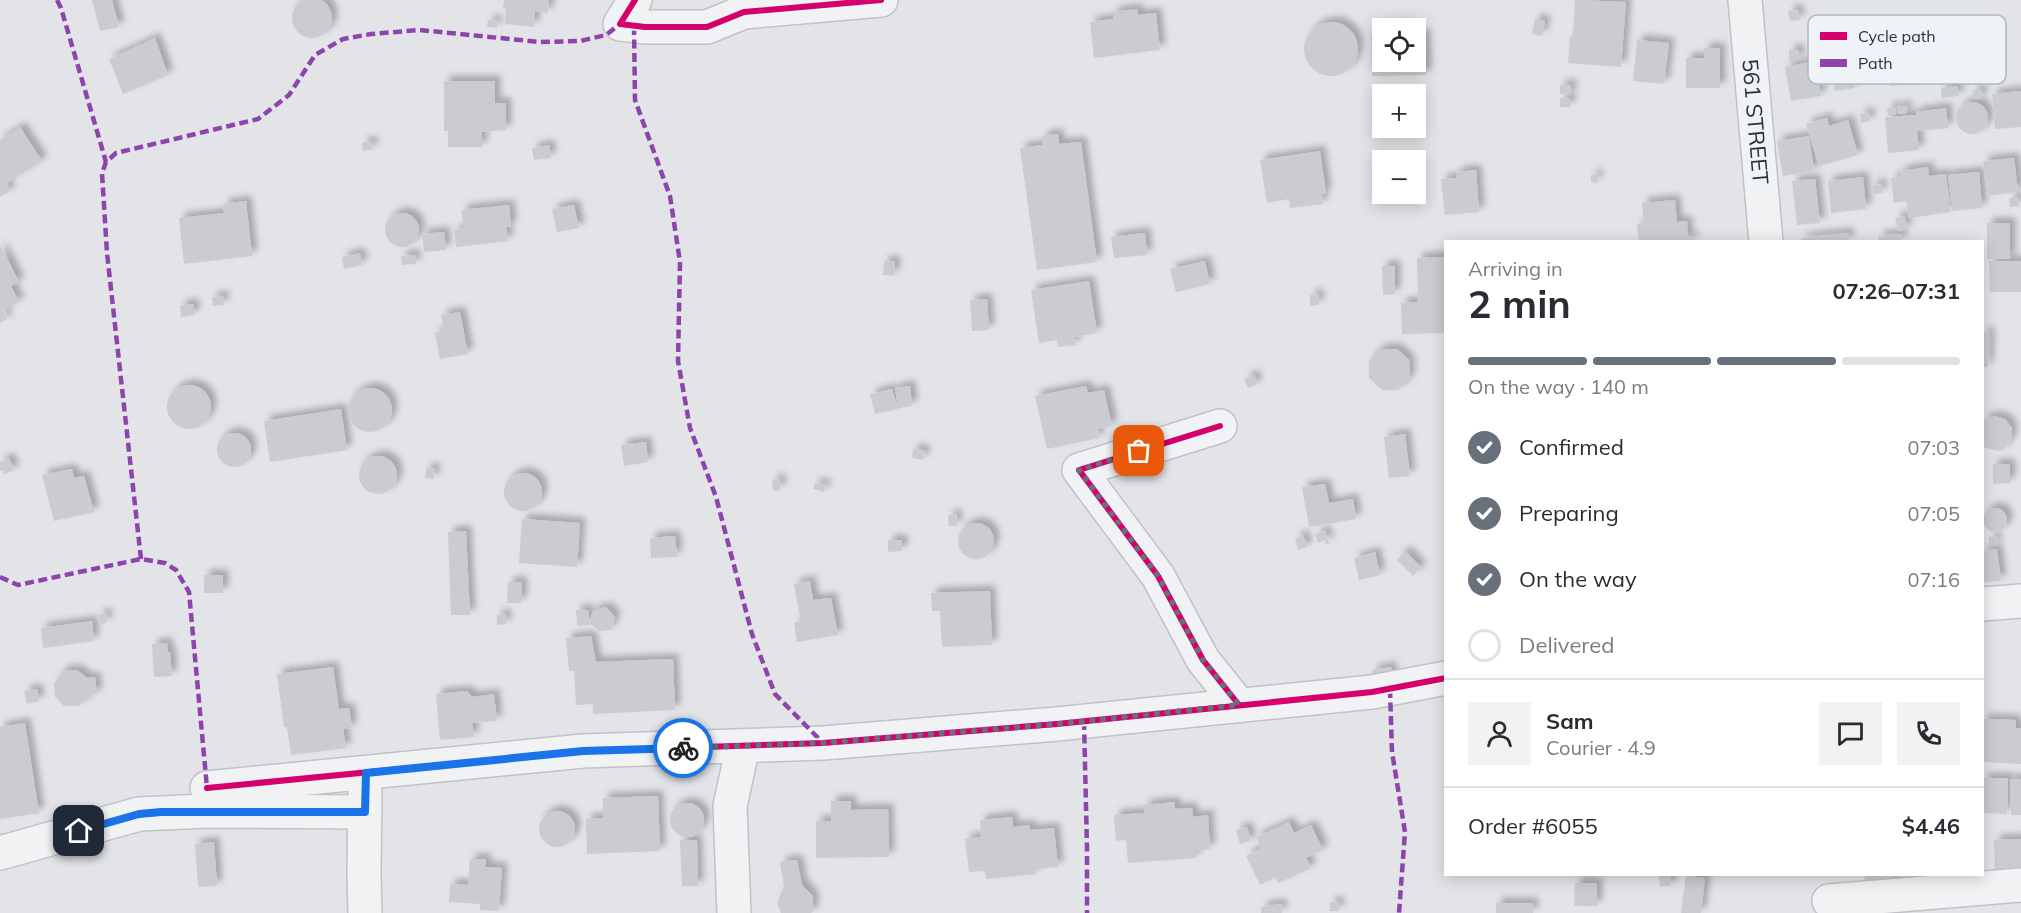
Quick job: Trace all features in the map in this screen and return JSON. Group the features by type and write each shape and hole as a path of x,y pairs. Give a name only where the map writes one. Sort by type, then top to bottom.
{"street":[{"path":"635,0 620,24 645,27 707,27 744,12 749,6 881,0"},
{"name":"561 STREET","path":"1745,0 1766,240"},
{"path":"1220,426 1079,470 1158,576 1203,660 1239,705"},
{"path":"1984,604 2021,602"},
{"path":"207,788 583,751 823,743 1057,724 1372,692 1444,678"},
{"path":"734,913 730,806 743,746"},
{"path":"366,773 366,913"},
{"path":"0,854 139,814 206,811 365,812"},
{"path":"1830,896 2021,885"}],"building":[{"path":"92,0 112,0 119,27 100,31"},
{"path":"304,0 320,0 330,10 332,18 330,26 320,36 312,38 304,36 294,26 292,18 294,10"},
{"path":"504,0 549,0 548,13 535,11 534,27 505,24"},
{"path":"1575,0 1626,2 1621,67 1568,63 1570,37 1573,37"},
{"path":"1137,9 1138,15 1156,13 1160,50 1094,58 1090,22 1113,19 1113,12"},
{"path":"1798,10 1800,20 1790,21 1788,11"},
{"path":"1535,19 1545,21 1542,36 1532,34"},
{"path":"488,20 497,21 497,28 487,27"},
{"path":"1331,22 1341,24 1350,30 1356,39 1358,49 1356,59 1350,68 1341,74 1331,76 1321,74 1312,68 1306,59 1304,49 1306,39 1312,30 1321,24"},
{"path":"1371,36 1372,72 1426,72 1426,75 1372,76"},
{"path":"155,38 168,75 123,94 109,59"},
{"path":"1637,40 1669,43 1664,84 1633,81"},
{"path":"1704,48 1720,48 1720,88 1686,88 1686,58 1704,58"},
{"path":"1789,50 1799,50 1799,60 1789,60"},
{"path":"1808,62 1808,84 1819,84 1821,96 1791,101 1785,67"},
{"path":"444,81 495,81 495,103 506,103 506,130 482,132 482,147 448,147 448,131 444,131"},
{"path":"1834,84 1854,84 1855,88 1834,91"},
{"path":"1890,84 1915,84 1890,86"},
{"path":"1560,85 1571,85 1571,95 1560,94"},
{"path":"1957,86 1959,96 1942,98 1941,88"},
{"path":"1973,90 1982,90 1981,99 1972,98"},
{"path":"2021,91 2021,127 1995,129 1992,94"},
{"path":"1560,98 1570,98 1570,107 1560,107"},
{"path":"1972,102 1984,106 1988,118 1984,130 1972,134 1960,130 1956,118 1960,106"},
{"path":"1906,106 1907,113 1898,114 1897,107"},
{"path":"1895,107 1896,114 1888,115 1887,108"},
{"path":"1946,108 1948,128 1917,131 1919,150 1888,153 1885,117 1917,115 1916,112"},
{"path":"1869,113 1870,121 1861,123 1860,114"},
{"path":"1827,118 1829,126 1848,120 1858,155 1819,166 1806,124"},
{"path":"20,127 42,161 5,184 10,191 0,197 0,140"},
{"path":"1058,134 1059,144 1081,142 1097,262 1037,270 1020,148 1043,145 1042,136"},
{"path":"1809,136 1814,171 1783,176 1777,141"},
{"path":"371,141 373,149 363,151 362,143"},
{"path":"549,145 551,158 534,160 532,148"},
{"path":"1320,151 1326,193 1322,194 1323,204 1290,208 1289,199 1267,203 1260,160"},
{"path":"2014,158 2018,192 1987,196 1983,161"},
{"path":"1928,167 1929,176 1946,174 1951,212 1909,218 1906,201 1894,203 1891,178 1901,177 1900,171"},
{"path":"1476,170 1479,212 1445,215 1441,179 1457,178 1456,172"},
{"path":"1979,172 1982,208 1952,211 1948,175"},
{"path":"1591,175 1598,175 1597,183 1591,182"},
{"path":"1863,177 1866,209 1831,213 1828,181"},
{"path":"1815,179 1820,223 1797,225 1792,181"},
{"path":"1881,184 1882,193 1873,194 1872,185"},
{"path":"2017,197 2019,206 2010,207 2009,198"},
{"path":"1675,200 1677,222 1687,221 1688,238 1694,238 1694,240 1639,240 1637,224 1644,223 1642,203"},
{"path":"246,201 252,256 184,264 179,218 224,213 223,204"},
{"path":"509,205 511,227 506,227 508,241 456,247 454,230 464,228 461,210"},
{"path":"574,205 579,228 557,232 552,209"},
{"path":"402,213 414,218 419,230 414,242 402,247 390,242 385,230 390,218"},
{"path":"1904,216 1907,229 1898,231 1895,218"},
{"path":"1987,223 2010,223 2010,259 1987,259"},
{"path":"444,232 446,250 424,252 422,234"},
{"path":"1145,233 1147,255 1114,258 1111,237"},
{"path":"1848,233 1849,240 1801,240 1801,238"},
{"path":"1901,234 1902,240 1879,240 1878,236"},
{"path":"0,245 19,282 11,286 19,302 3,310 7,319 0,323"},
{"path":"360,253 362,265 344,269 342,257"},
{"path":"415,255 416,264 402,265 401,256"},
{"path":"1444,257 1444,333 1402,334 1401,303 1418,302 1417,258"},
{"path":"884,261 895,261 894,276 883,275"},
{"path":"1205,261 1210,284 1176,292 1170,269"},
{"path":"1989,261 2021,261 2021,292 1990,292"},
{"path":"1382,266 1395,266 1395,294 1383,295"},
{"path":"1089,281 1097,333 1074,337 1075,345 1058,347 1057,340 1039,343 1031,290"},
{"path":"1318,294 1319,305 1310,306 1310,295"},
{"path":"223,296 224,305 213,306 212,297"},
{"path":"987,299 989,330 972,331 970,300"},
{"path":"193,304 195,315 181,317 180,305"},
{"path":"460,312 468,354 440,359 435,333 444,331 441,315"},
{"path":"1984,332 1989,332 1988,367 1984,367"},
{"path":"1381,349 1397,349 1409,360 1410,378 1398,390 1382,390 1369,378 1369,360"},
{"path":"1254,375 1257,384 1248,388 1244,379"},
{"path":"189,385 204,392 211,407 204,422 189,429 174,422 167,407 174,392"},
{"path":"910,386 912,406 898,408 895,388"},
{"path":"1086,386 1088,393 1104,390 1112,426 1098,429 1099,438 1047,449 1035,396"},
{"path":"370,388 379,389 386,394 391,401 391,419 386,426 379,431 370,432 361,431 354,426 349,419 348,410 349,401 354,394 361,389"},
{"path":"892,389 898,409 875,414 870,394"},
{"path":"341,409 347,450 270,462 264,421"},
{"path":"1994,416 2005,419 2012,428 2011,440 2004,449 1998,451 1984,447 1984,420"},
{"path":"234,433 246,438 251,450 246,462 234,467 222,462 217,450 222,438"},
{"path":"1405,434 1410,476 1389,478 1384,437"},
{"path":"646,442 648,462 624,466 621,445"},
{"path":"913,449 925,451 923,460 912,458"},
{"path":"378,456 392,461 397,475 392,489 378,494 364,489 359,475 364,461"},
{"path":"9,458 14,470 4,474 3,470 0,471 0,462"},
{"path":"1993,464 2010,464 2010,483 1993,484"},
{"path":"426,468 435,469 434,479 425,478"},
{"path":"72,469 74,478 84,476 94,512 54,521 42,475"},
{"path":"523,473 536,479 542,492 536,505 523,511 510,505 504,492 510,479"},
{"path":"780,479 780,490 773,491 772,480"},
{"path":"815,483 826,485 824,492 813,489"},
{"path":"1325,484 1329,503 1353,499 1356,519 1309,527 1302,487"},
{"path":"2000,509 2006,515 2004,529 1995,532 1986,529 1984,515 1986,511"},
{"path":"956,514 957,526 949,526 948,515"},
{"path":"522,519 580,523 577,567 519,563"},
{"path":"976,523 989,528 994,541 989,554 976,559 963,554 958,541 963,528"},
{"path":"466,531 470,615 451,615 448,532"},
{"path":"1325,531 1329,544 1326,544 1325,540 1318,543 1315,534"},
{"path":"1303,535 1307,547 1298,550 1295,538"},
{"path":"675,536 677,557 651,558 650,538"},
{"path":"1989,537 1996,537 1997,545 1989,545"},
{"path":"888,540 902,540 902,551 888,552"},
{"path":"1997,549 2001,581 1984,582 1984,551"},
{"path":"1405,551 1421,567 1413,576 1397,560"},
{"path":"1375,552 1380,575 1359,580 1354,558"},
{"path":"204,575 223,575 223,593 204,593"},
{"path":"810,581 813,600 831,598 838,635 797,642 794,623 801,622 794,584"},
{"path":"508,582 522,582 521,603 507,603"},
{"path":"990,591 992,645 942,647 940,611 932,611 931,593"},
{"path":"606,607 615,617 611,630 599,631 589,623 593,611"},
{"path":"576,610 588,610 589,625 577,626"},
{"path":"106,613 107,623 100,624 99,614"},
{"path":"506,614 506,624 497,625 497,615"},
{"path":"92,621 94,641 43,648 41,628"},
{"path":"591,636 596,662 673,659 675,710 593,714 593,704 576,705 574,671 569,671 566,638"},
{"path":"167,643 172,676 154,677 152,644"},
{"path":"333,667 339,709 349,708 352,728 343,729 346,748 291,755 287,727 284,727 277,674"},
{"path":"1391,667 1393,683 1374,685 1372,670"},
{"path":"77,670 87,678 95,677 97,694 90,696 79,706 64,706 55,697 54,683 63,671"},
{"path":"37,689 39,701 27,704 24,691"},
{"path":"467,691 472,697 494,694 497,721 472,723 474,737 440,740 436,694"},
{"path":"1984,719 2016,720 2016,728 2021,728 2021,764 1984,762"},
{"path":"25,723 39,813 0,819 0,727"},
{"path":"1984,778 2008,778 2007,814 1984,813"},
{"path":"2010,779 2021,779 2021,815 2011,815"},
{"path":"658,796 660,851 587,854 586,819 603,818 603,798"},
{"path":"831,801 851,801 851,810 888,809 889,857 816,858 816,821 831,821"},
{"path":"1175,802 1175,809 1192,808 1193,817 1208,815 1210,849 1196,851 1196,858 1128,863 1126,840 1116,841 1114,815 1145,813 1144,805"},
{"path":"687,803 699,808 704,820 699,832 687,837 675,832 670,820 675,808"},
{"path":"557,811 570,816 575,829 570,842 557,847 544,842 539,829 544,816"},
{"path":"1012,817 1013,827 1030,825 1030,830 1054,828 1058,867 1035,869 1036,874 986,879 985,871 969,872 965,839 981,837 980,820"},
{"path":"1289,822 1294,833 1311,825 1323,850 1306,858 1311,868 1278,883 1275,877 1260,885 1246,856 1261,848 1256,837"},
{"path":"1247,827 1251,841 1240,844 1236,830"},
{"path":"2021,839 2021,870 1995,871 1994,840"},
{"path":"680,840 697,840 698,886 682,886"},
{"path":"214,842 217,886 198,887 195,844"},
{"path":"470,859 486,859 485,867 502,868 499,911 480,910 480,904 449,902 450,884 468,885"},
{"path":"797,860 802,885 813,896 813,911 811,913 781,913 777,903 784,887 780,862"},
{"path":"1659,876 1670,876 1671,886 1660,887"},
{"path":"1686,876 1705,878 1701,913 1681,913"},
{"path":"1864,876 1901,876 1901,879 1865,881"},
{"path":"1575,883 1597,883 1597,906 1574,906"},
{"path":"1330,902 1339,902 1339,911 1330,911"},
{"path":"1496,903 1533,903 1533,913 1496,913"},
{"path":"1281,904 1282,913 1261,913 1261,907"}],"marked path":[{"path":"57,0 106,162"},
{"path":"141,559 107,253 102,173 106,162 116,153 258,119 289,95 315,55 343,39 420,30 540,42 580,41 606,35 620,24"},
{"path":"634,26 635,100 670,196 680,262 678,361 690,428 716,497 752,634 775,694 823,743"},
{"path":"0,577 18,585 141,559 165,563 176,570 189,592 207,788"},
{"path":"1390,689 1392,752 1405,832 1399,913"},
{"path":"1084,721 1087,913"}],"cycle path":[{"path":"635,0 620,24 645,27 707,27 744,12 881,0"},
{"path":"1220,426 1079,470 1158,576 1203,660 1239,705"},
{"path":"207,788 583,751 823,743 1057,724 1372,692 1444,678"}],"way so far":[{"path":"683,748 823,743 1057,724 1239,705 1203,660 1158,576 1079,470 1139,451"}],"route":[{"path":"79,831 139,814 161,812 365,812 366,773 583,751 683,748"}]}
